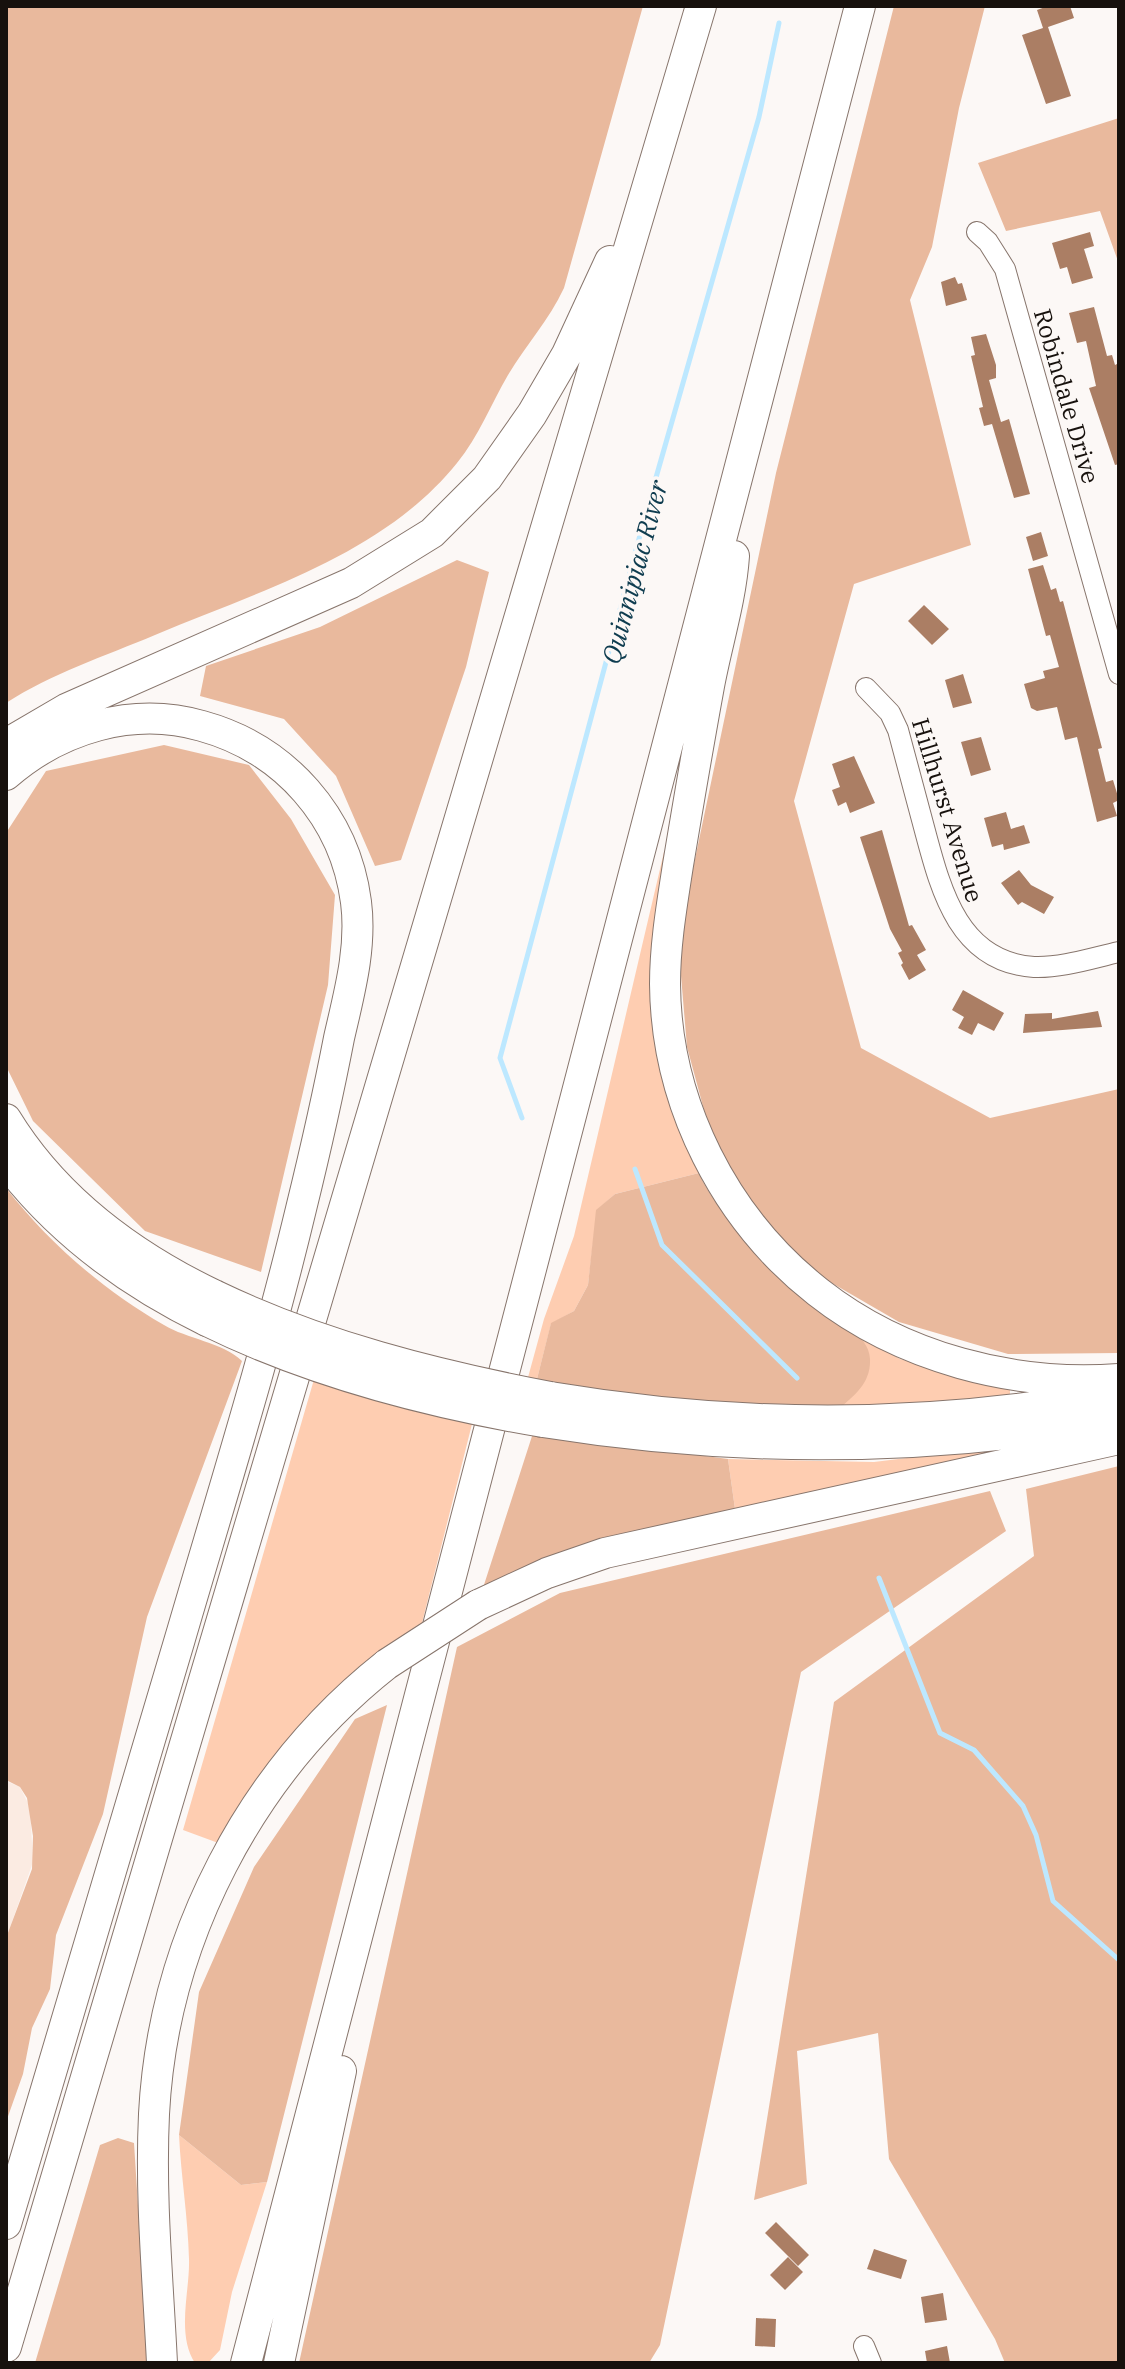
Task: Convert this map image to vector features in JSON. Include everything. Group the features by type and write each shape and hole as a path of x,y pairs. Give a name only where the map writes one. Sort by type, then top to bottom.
{"highway":[{"path":"6,2347 701,6"},
{"path":"246,2363 860,6"},
{"path":"6,744 66,709 351,583 400,555 444,522 487,478 532,414 567,354 606,268 640,211"},
{"path":"732,497 731,582 692,784 665,961 666,1009 673,1058 700,1141 722,1184 762,1238 796,1274 851,1315 932,1354 993,1371 1062,1380 1119,1379"},
{"path":"6,775 50,744 117,721 171,719 224,734 276,763 302,786 324,812 345,855 358,920 352,978 331,1080 268,1340 6,2224"},
{"path":"6,1119 43,1169 93,1219 265,1346 452,1404 843,1421 1005,1410 1119,1393"},
{"path":"6,1162 43,1207 92,1250 156,1294 211,1308"},
{"path":"547,1409 667,1439 828,1446 980,1439 1119,1418"},
{"path":"162,2363 154,2115 165,2027 183,1959 220,1868 254,1809 319,1727 387,1664 478,1605 547,1573 605,1553 1119,1439"},
{"path":"279,2363 340,2074 349,1967"},
{"path":"16,2363 17,2314"}],"street":[{"name":"Robindale Drive","path":"977,232 988,242 1005,269 1119,674"},
{"name":"Hillhurst Avenue","path":"866,688 890,713 898,730 939,884 958,925 993,955 1013,964 1036,967 1119,952"}],"shaded area":[{"path":"6,6 643,6 564,288 457,463 427,495 393,522 317,567 60,674 6,703"},
{"path":"894,6 985,6 959,108 932,247 910,300 971,545 854,584 794,801 861,1048 990,1118 1119,1089 1119,1353 1008,1354 899,1322 799,1264 727,1169 704,1110 687,1047 678,940 776,473"},
{"path":"1119,118 1119,264 1100,211 1006,231 978,163"},
{"path":"457,560 489,572 466,667 401,860 375,866 336,776 284,719 200,696 206,666 320,627"},
{"path":"164,745 249,765 291,819 335,895 328,985 261,1272 145,1231 33,1121 6,1066 6,833 46,771"},
{"path":"664,852 670,853 653,1013 671,1110 699,1173 615,1194 597,1210 588,1285 574,1311 551,1324 536,1383 527,1381 544,1319 574,1236"},
{"path":"699,1173 718,1205 767,1265 801,1297 849,1328 864,1342 870,1359 868,1375 861,1388 839,1409 645,1400 536,1383 551,1323 574,1311 588,1285 596,1210 615,1194"},
{"path":"6,1188 40,1228 78,1264 120,1297 164,1325 225,1349 242,1361 147,1617 103,1814 56,1935 50,1989 32,2028 23,2074 6,2122 6,1938 32,1869 33,1836 27,1798 20,1787 6,1780"},
{"path":"863,1338 900,1359 1010,1388 1010,1396 839,1409"},
{"path":"315,1376 473,1420 421,1627 221,1844 183,1830"},
{"path":"533,1433 728,1459 735,1509 482,1591"},
{"path":"1020,1444 1021,1450 735,1509 728,1459 874,1462"},
{"path":"1119,1466 1119,2363 1005,2363 995,2339 889,2159 878,2033 797,2051 807,2184 754,2200 834,1702 1034,1556 1026,1489"},
{"path":"990,1491 1006,1531 801,1672 660,2345 649,2363 299,2363 457,1647 560,1593"},
{"path":"387,1705 267,2182 241,2185 179,2135 199,1992 254,1867 355,1719"},
{"path":"6,1781 20,1787 30,1807 33,1862 6,1939"},
{"path":"179,2135 241,2185 267,2182 232,2292 220,2350 208,2363 195,2363 186,2339 189,2259"},
{"path":"118,2138 134,2143 148,2363 35,2363 100,2145"}],"building":[{"path":"1048,6 1070,6 1074,18 1048,27 1071,96 1046,104 1022,35 1043,28 1037,10"},
{"path":"1090,232 1094,246 1084,249 1093,278 1072,284 1067,267 1060,269 1052,243"},
{"path":"955,277 958,284 962,283 967,300 946,306 941,282"},
{"path":"1094,307 1107,356 1112,355 1115,365 1119,363 1119,464 1115,465 1089,388 1096,386 1086,341 1077,343 1069,313"},
{"path":"986,334 996,365 996,378 989,380 1001,422 1009,419 1030,494 1014,498 992,424 984,426 979,408 983,407 971,356 975,355 971,337"},
{"path":"1041,532 1048,556 1033,561 1026,537"},
{"path":"1043,565 1051,590 1056,588 1060,602 1063,601 1102,748 1098,749 1106,782 1113,780 1119,800 1113,803 1117,816 1097,822 1077,737 1065,740 1057,707 1037,711 1031,708 1024,684 1045,678 1043,671 1059,667 1050,635 1046,636 1028,569"},
{"path":"924,605 949,629 932,645 908,621"},
{"path":"963,674 972,703 953,708 945,680"},
{"path":"981,737 991,770 971,776 961,742"},
{"path":"854,756 875,803 850,813 846,802 838,806 832,790 840,787 832,764"},
{"path":"1006,812 1011,829 1024,825 1030,843 1004,850 1003,844 992,847 984,818"},
{"path":"882,830 909,926 912,925 926,950 917,955 926,970 909,980 898,953 902,951 890,929 860,837"},
{"path":"1019,870 1031,885 1054,897 1044,914 1022,902 1018,905 1001,883"},
{"path":"963,990 1004,1013 994,1031 978,1023 972,1035 958,1028 964,1017 952,1010"},
{"path":"1098,1011 1102,1027 1023,1033 1025,1014 1052,1013 1052,1019"},
{"path":"776,2222 809,2255 798,2266 765,2233"},
{"path":"874,2249 907,2260 901,2279 867,2269"},
{"path":"788,2257 803,2272 785,2290 770,2275"},
{"path":"943,2293 947,2320 925,2323 921,2297"},
{"path":"756,2318 776,2319 775,2347 755,2346"},
{"path":"947,2346 950,2363 927,2363 925,2351"}],"waterway":[{"name":"Quinnipiac River","path":"522,1118 500,1058 647,509 759,117 779,23"},
{"name":"Quinnipiac River","path":"635,1169 662,1245 797,1378"},
{"name":"Quinnipiac River","path":"879,1578 940,1733 974,1750 1023,1806 1036,1835 1053,1901 1119,1960"}]}
